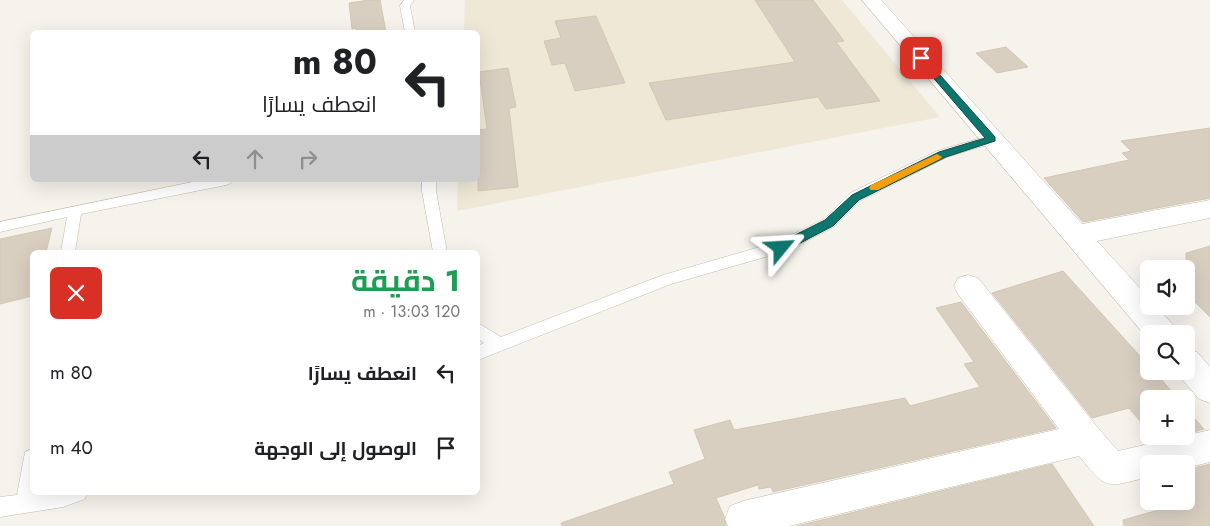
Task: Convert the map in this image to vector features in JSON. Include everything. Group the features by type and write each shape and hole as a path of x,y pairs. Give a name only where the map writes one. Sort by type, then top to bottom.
{"street":[{"path":"871,0 1154,325"},
{"path":"1076,235 1210,209"},
{"path":"968,286 1086,440 1112,470 1210,446"},
{"path":"1195,372 1210,389"},
{"path":"746,526 743,518 1086,440"}],"lane":[{"path":"409,0 405,6 410,30"},
{"path":"480,352 668,279 781,248 829,223 855,197 942,154 992,139"},
{"path":"0,227 216,182"},
{"path":"429,182 440,250"},
{"path":"68,250 75,210"},
{"path":"480,331 500,345"},
{"path":"25,503 30,471"},
{"path":"0,507 64,495"}],"shaded area":[{"path":"465,0 842,0 940,117 457,211 458,182 480,182 480,30 464,30"}],"building":[{"path":"380,0 386,30 352,29 349,3"},
{"path":"755,0 813,0 844,41 836,42 880,101 826,109 818,97 666,120 649,83 795,62"},
{"path":"596,16 625,83 575,91 565,63 552,65 544,41 561,38 555,21"},
{"path":"1006,47 1028,67 997,73 976,53"},
{"path":"508,68 516,107 509,108 518,187 478,191 478,182 480,182 480,130 487,129 480,72"},
{"path":"1210,128 1210,198 1083,222 1044,178 1129,160 1122,153 1131,151 1121,141"},
{"path":"52,228 46,250 30,250 30,296 0,304 0,239"},
{"path":"1210,246 1210,317 1195,302 1195,260 1186,260 1186,253"},
{"path":"1063,271 1140,356 1140,380 1162,380 1170,390 1140,390 1140,421 1129,408 1092,418 992,293"},
{"path":"961,302 1056,428 773,492 771,487 759,489 758,485 716,498 726,526 562,526 561,523 674,484 669,472 705,459 694,430 730,420 734,430 905,398 910,406 980,387 964,364 974,362 936,308"},
{"path":"1195,419 1204,429 1195,432"},
{"path":"1052,464 1094,526 797,526"},
{"path":"1210,464 1210,526 1124,526 1123,520 1158,510 1195,510 1195,468"}],"slow traffic":[{"path":"875,188 937,157"}],"route":[{"path":"781,248 829,223 855,197 942,154 992,139 921,58"}]}
